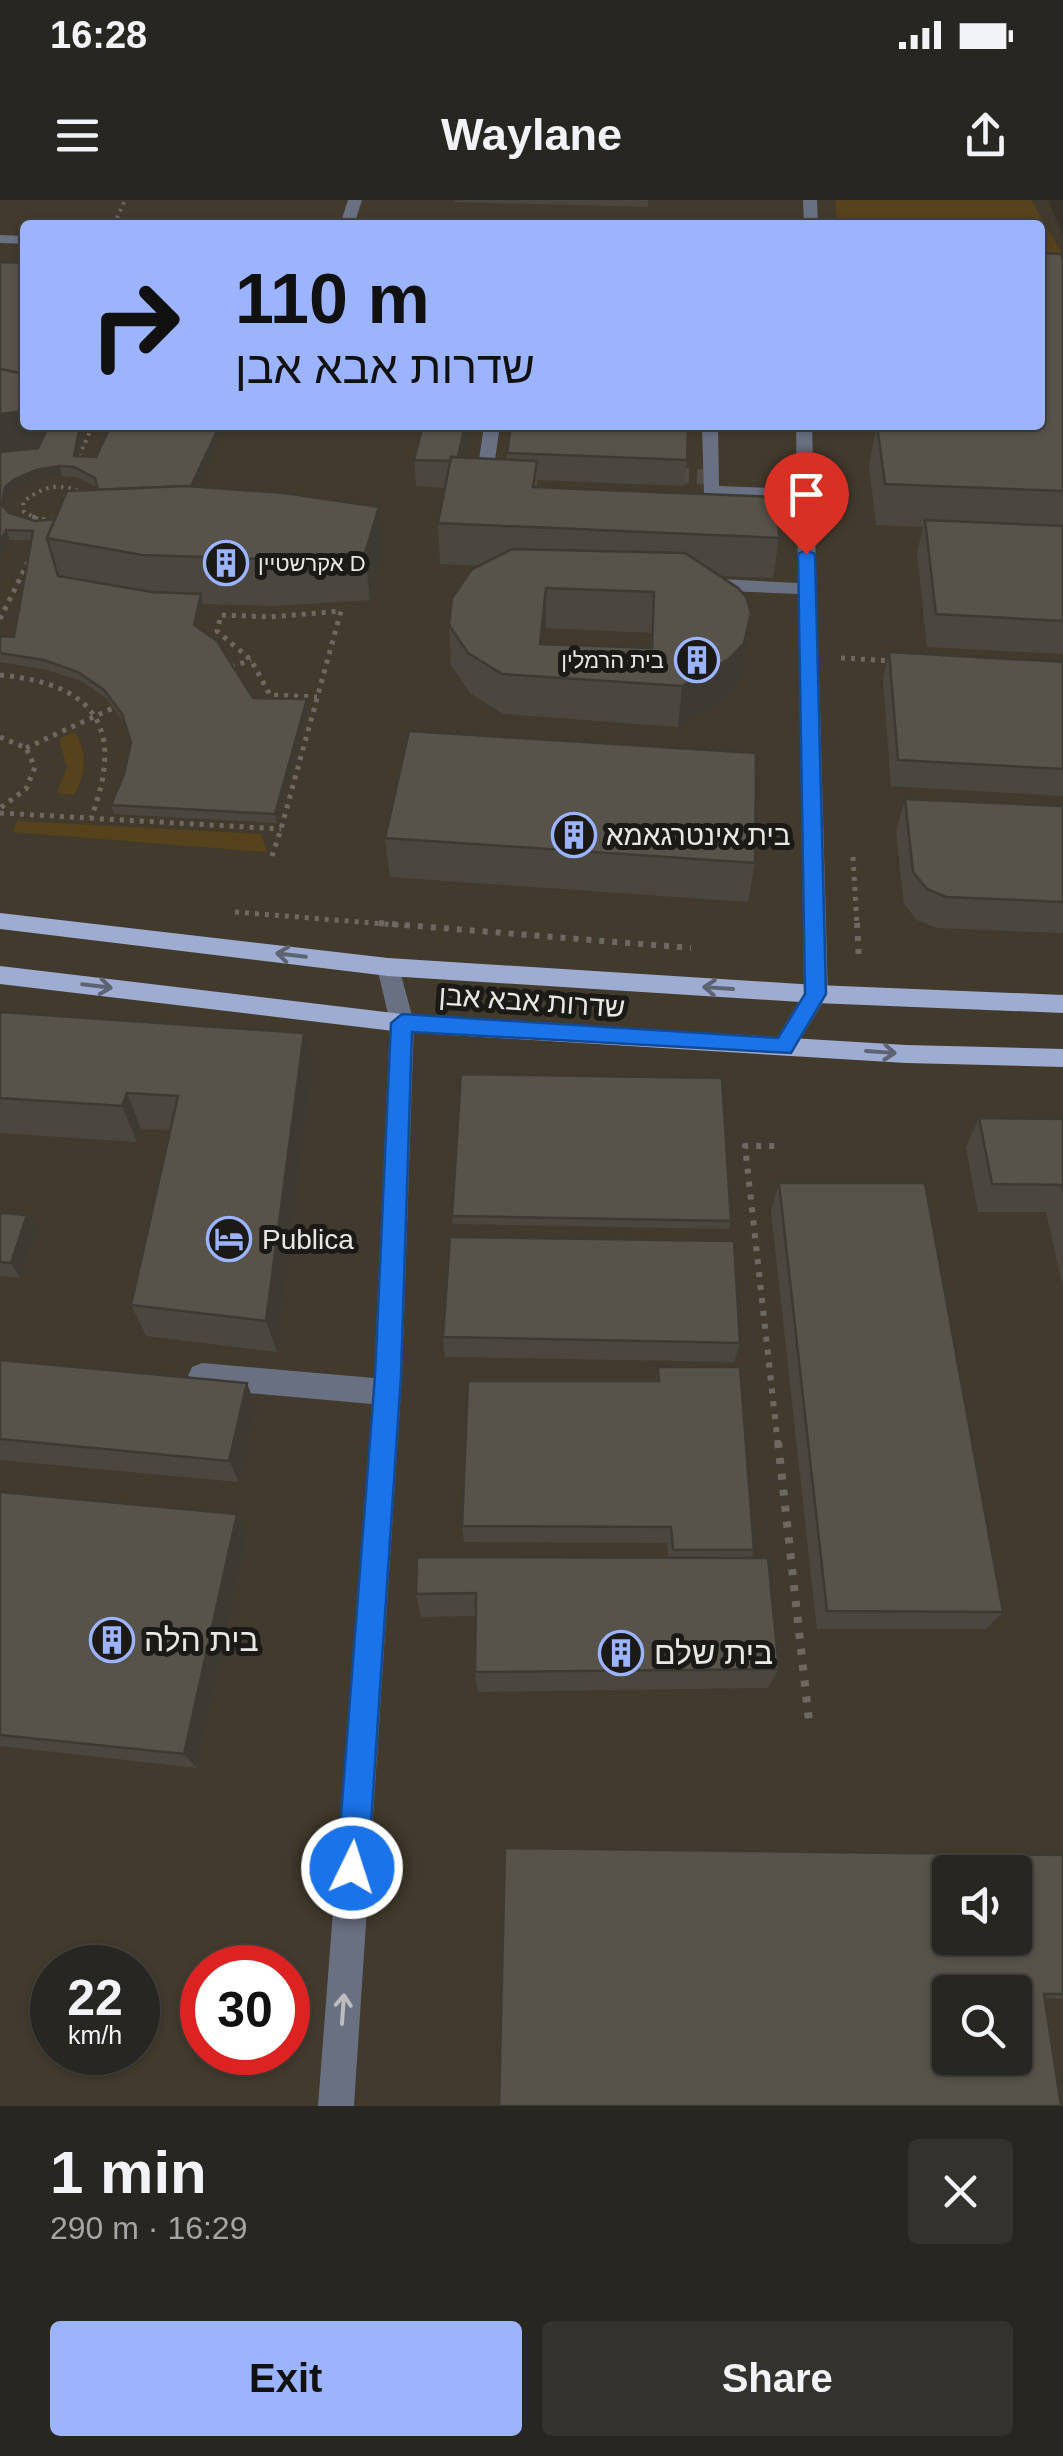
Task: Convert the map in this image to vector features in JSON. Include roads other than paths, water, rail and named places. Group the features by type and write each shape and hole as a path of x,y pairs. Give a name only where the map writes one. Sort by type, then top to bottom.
{"main road":[{"name":"שדרות אבא אבן","path":"0,921 388,967 816,994 1063,1004"},
{"name":"שדרות אבא אבן","path":"0,975 402,1023 1063,1058"}],"street":[{"path":"486,467 491,430"},
{"path":"710,430 710,490 805,494"},
{"path":"784,1046 816,994 807,590 796,519 805,494 804,430"},
{"path":"698,584 807,590"},
{"path":"336,2106 386,1392 402,1023 388,967"},
{"path":"202,1376 386,1392"}],"tunnel":[{"path":"651,474 709,477"}],"place":[{"name":"אקרשטיין D","path":"226,563"},
{"name":"בית הרמלין","path":"697,660"},
{"name":"בית אינטרגאמא","path":"574,835"},
{"name":"Publica","path":"229,1239"},
{"name":"בית הלה","path":"112,1640"},
{"name":"בית שלם","path":"621,1653"}]}
